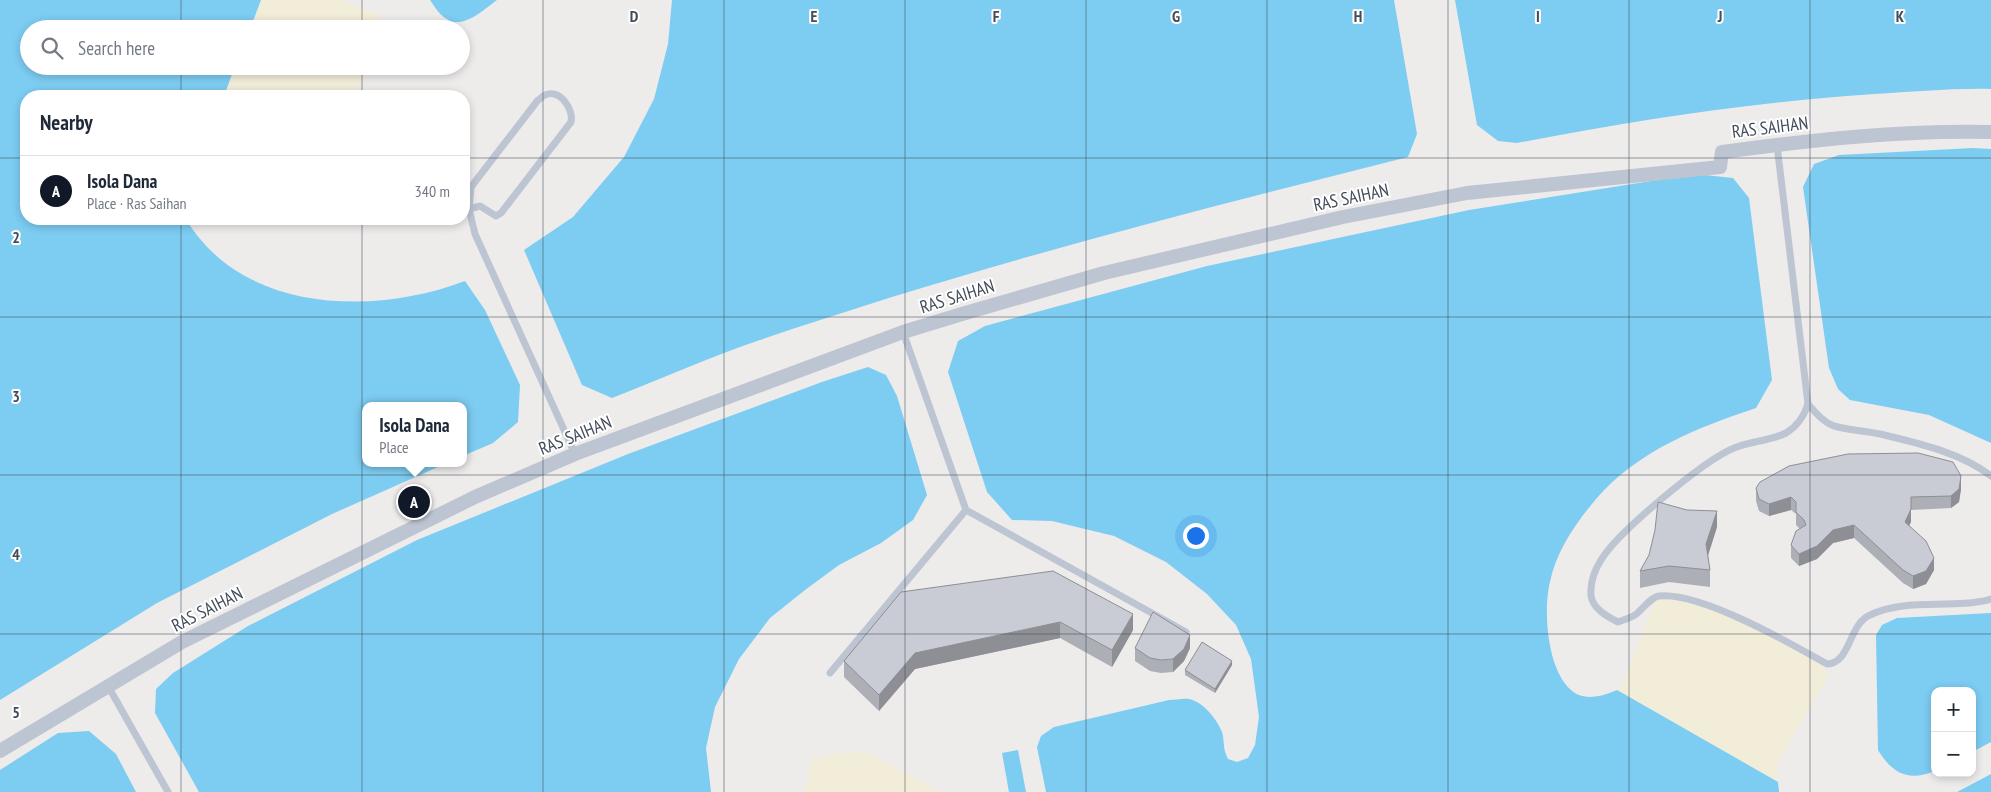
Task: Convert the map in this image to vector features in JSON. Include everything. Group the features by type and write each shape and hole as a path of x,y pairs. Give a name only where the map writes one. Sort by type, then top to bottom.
{"street":[{"name":"RAS SAIHAN","path":"0,751 182,642 475,497 575,454 903,332 1104,273 1343,217 1467,193 1720,167 1722,152 1777,145 1888,133 1991,132"}],"lane":[{"path":"470,198 471,187 538,100 545,95 552,94 562,99 569,107 572,116 571,122 501,213 496,216 480,206 470,209"},
{"path":"1777,145 1808,404 1804,415 1797,425 1785,433 1734,448 1707,464 1626,531 1601,560 1591,583 1591,599 1604,616 1618,622 1633,616 1656,596 1676,596 1715,608 1785,641 1826,664 1833,664 1839,660 1846,650 1850,637 1867,616 1886,608 1991,599"},
{"path":"470,213 475,234 575,454"},
{"path":"903,332 966,510 1186,632"},
{"path":"1808,404 1822,419 1833,426 1880,434 1939,450 1980,467 1991,476"},
{"path":"830,673 966,510"},
{"path":"108,686 168,792"}],"sand":[{"path":"261,0 339,0 376,13 382,20 253,20"},
{"path":"232,75 364,75 358,90 226,90"},
{"path":"1677,591 1821,661 1824,666 1827,673 1826,681 1780,758 1776,771 1778,782 1617,690 1625,678 1657,599 1665,593"},
{"path":"865,752 942,792 805,792 811,759 835,754"}],"water":[{"path":"0,0 261,0 253,20 20,20 20,75 232,75 226,90 20,90 20,225 191,225 210,250 240,273 275,289 312,298 351,302 390,299 429,292 465,281 485,310 520,385 518,422 493,443 467,454 467,402 362,402 362,467 438,467 332,514 157,603 0,700"},
{"path":"430,0 497,0 479,14 467,20 450,20 437,10"},
{"path":"672,0 1394,0 1417,134 1408,157 1163,220 920,288 741,347 612,398 582,385 524,250 573,217 624,157 654,99 668,44"},
{"path":"1455,0 1991,0 1991,89 1918,91 1829,97 1650,119 1517,143 1498,141 1477,125"},
{"path":"1973,148 1991,149 1991,443 1929,415 1850,400 1838,389 1829,368 1803,187 1814,164 1839,155"},
{"path":"1695,174 1733,178 1749,198 1772,380 1756,408 1712,424 1669,443 1630,468 1612,482 1596,499 1568,538 1557,559 1548,594 1547,623 1549,639 1557,668 1563,680 1576,694 1594,697 1617,690 1778,782 1779,792 1046,792 1037,747 1041,736 1054,727 1169,700 1189,699 1199,704 1209,712 1220,727 1228,759 1237,762 1248,758 1255,745 1259,717 1251,659 1236,625 1207,594 1166,562 1114,536 1052,521 1012,520 987,492 948,372 958,341 985,326 1207,266 1469,210"},
{"path":"868,367 886,375 897,396 927,495 913,520 881,543 839,565 770,618 739,659 715,707 706,748 711,792 199,792 155,713 156,689 173,673 248,626 417,540 628,454 822,382"},
{"path":"1991,613 1991,742 1976,750 1976,687 1931,687 1931,772 1917,776 1895,770 1878,750 1876,635 1882,625 1897,618"},
{"path":"89,731 116,754 136,792 0,792 0,770 58,733"},
{"path":"1018,750 1026,792 1009,792 1002,753"},
{"path":"1991,774 1991,792 1957,792"}],"building":[{"path":"1918,453 1953,462 1961,476 1959,489 1951,496 1911,497 1911,509 1905,522 1926,541 1934,558 1926,571 1913,576 1903,570 1854,525 1833,530 1817,546 1799,554 1791,545 1796,531 1806,525 1796,512 1796,502 1791,497 1769,504 1759,499 1756,488 1760,482 1789,466 1848,454"},
{"path":"1658,502 1687,510 1717,511 1706,544 1710,570 1669,566 1640,571 1649,555 1655,530"},
{"path":"1053,571 1133,614 1112,650 1060,622 915,653 879,695 844,661 901,592"},
{"path":"1153,612 1190,635 1184,649 1173,659 1161,660 1150,658 1135,648"},
{"path":"1202,642 1232,661 1215,689 1185,670"}],"place":[{"name":"Isola Dana","path":"414,502"}]}
